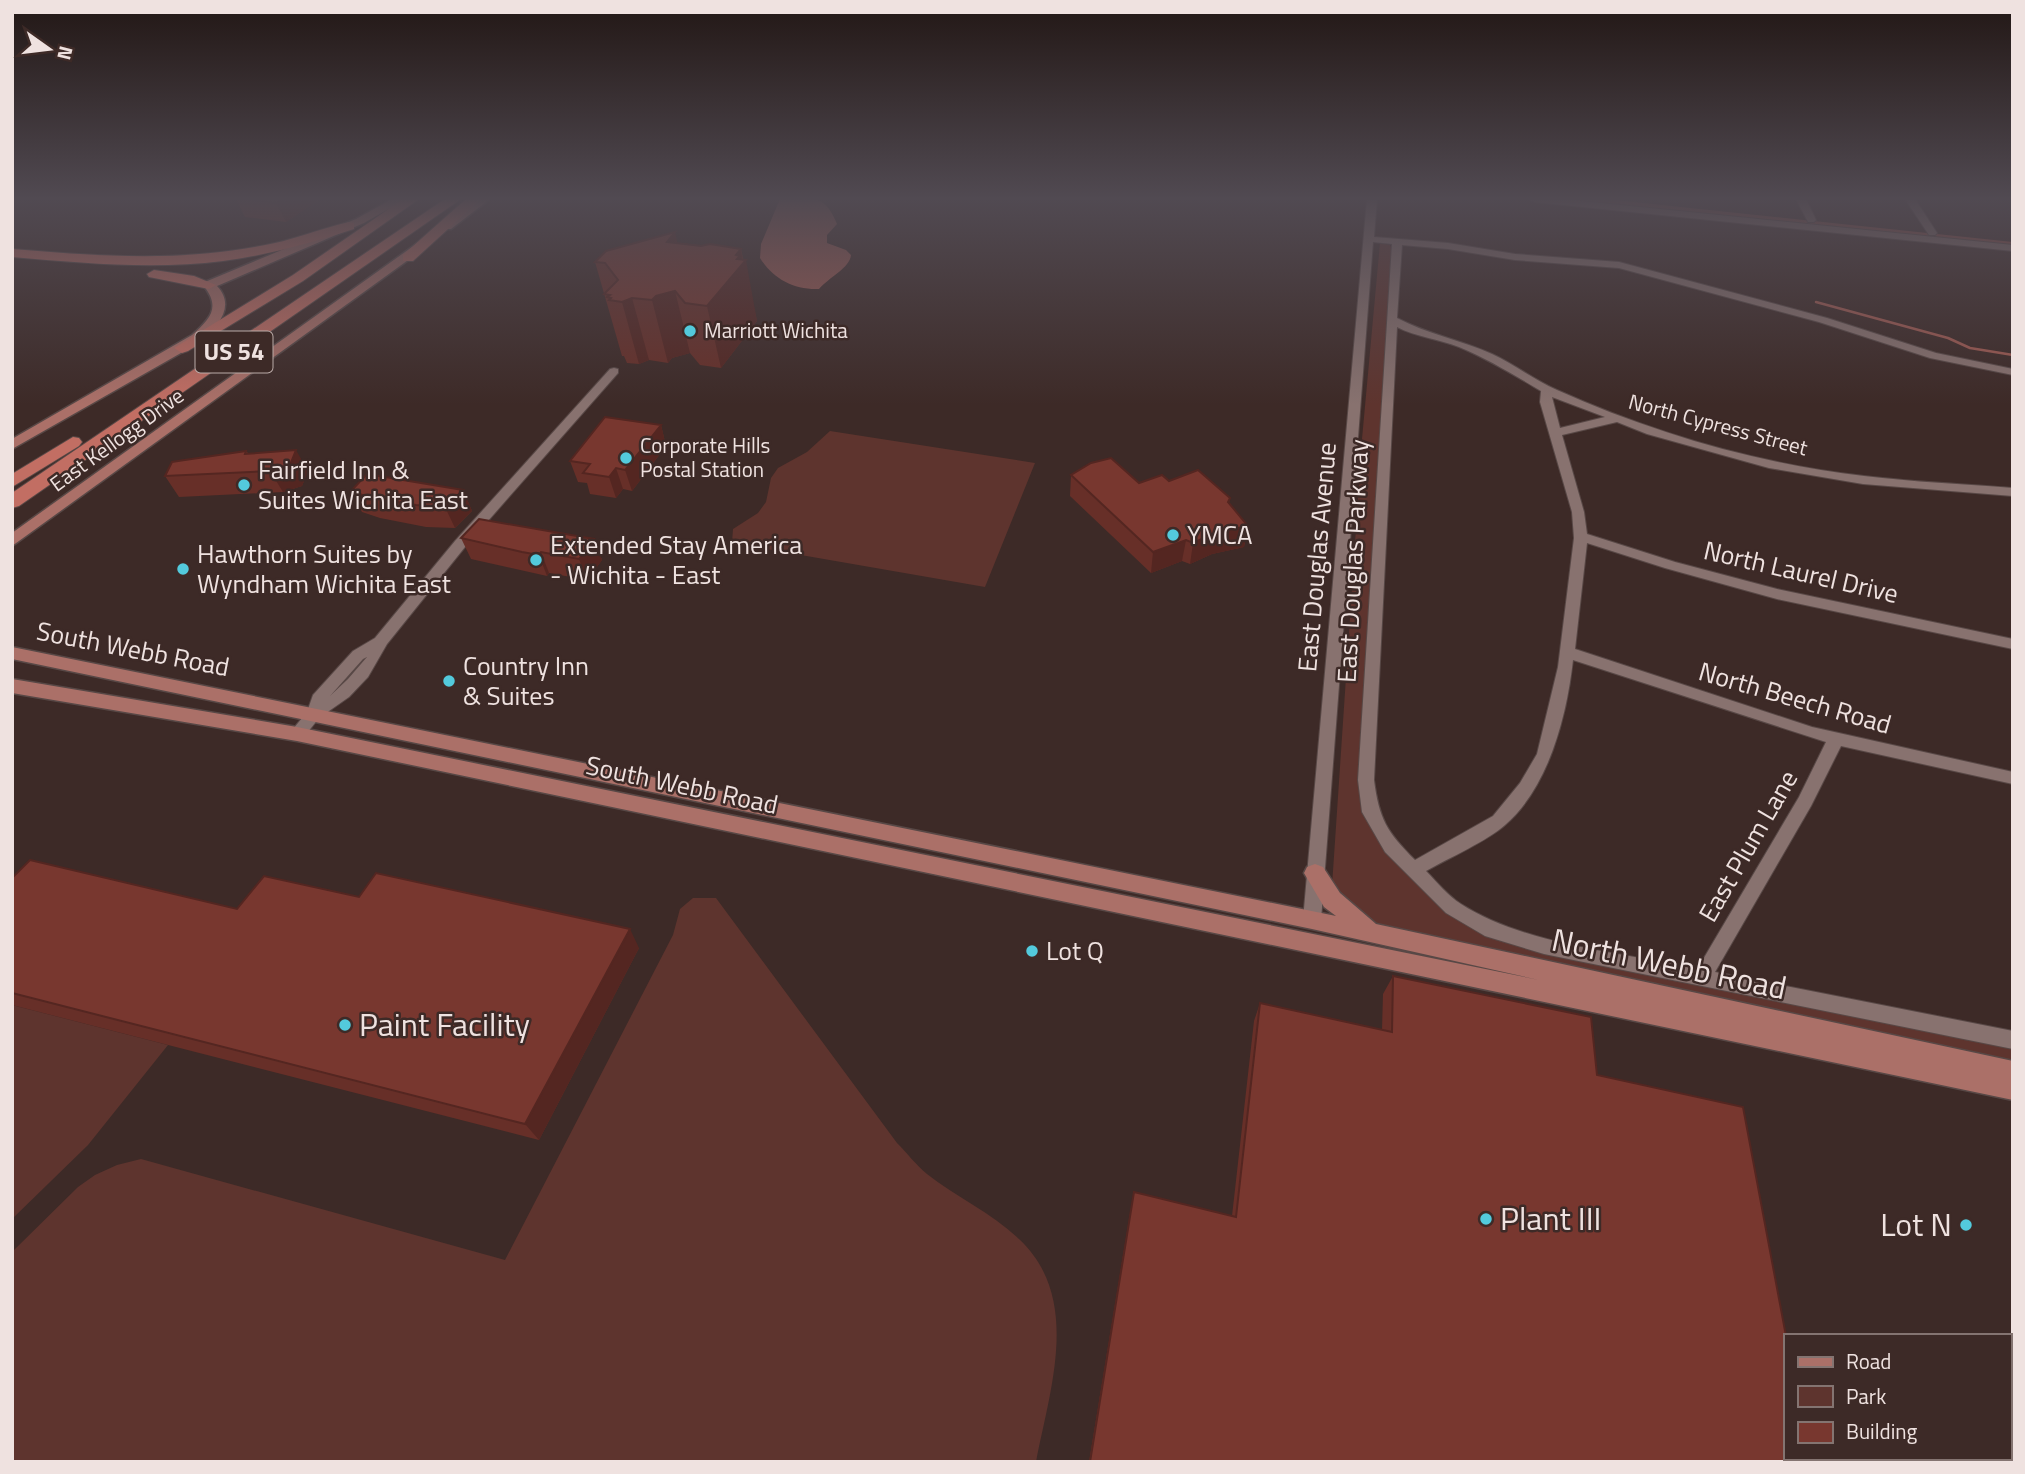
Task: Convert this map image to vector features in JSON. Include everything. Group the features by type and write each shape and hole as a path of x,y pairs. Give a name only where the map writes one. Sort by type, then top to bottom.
{"highway":[{"path":"76,268 179,277 209,285"},
{"path":"182,348 313,268"},
{"name":"US 54","path":"12,482 333,268"},
{"name":"US 54","path":"12,502 354,268"}],"main road":[{"path":"209,285 250,268"},
{"name":"East Kellogg Drive","path":"12,541 394,268"},
{"name":"East Kellogg Drive","path":"12,445 84,401 182,348 204,331 219,314 220,298 209,285"},
{"name":"South Webb Road","path":"12,653 1312,920"},
{"name":"South Webb Road","path":"12,686 297,734 1338,949"},
{"path":"797,838 807,816"},
{"path":"1315,873 1327,894 1344,912 1379,935"},
{"path":"1266,934 1304,925 1312,920 1325,941 1338,949"},
{"name":"North Webb Road","path":"1312,920 2013,1073"},
{"name":"North Webb Road","path":"1338,949 2013,1088"}],"street":[{"name":"East Douglas Avenue","path":"1312,920 1366,268"},
{"name":"East Douglas Parkway","path":"1396,268 1366,780 1370,812 1391,847 1452,908 1491,930 1544,946 2013,1040"},
{"path":"1629,268 1823,320 1934,356 2013,372"},
{"name":"North Cypress Street","path":"1391,319 1411,330 1461,344 1496,360 1547,390 1651,431 1769,464 1863,480 2013,492"},
{"path":"297,734 314,714 335,702 377,655 380,642 460,544 614,371"},
{"path":"1414,869 1499,821 1527,788 1545,754 1560,699 1580,536 1578,512 1545,402 1547,390"},
{"path":"1554,433 1618,418"},
{"name":"North Laurel Drive","path":"1580,536 1670,565 1777,594 2013,644"},
{"name":"North Beech Road","path":"1567,652 1836,739 2013,778"},
{"name":"East Plum Lane","path":"1702,978 1805,801 1836,739"}],"green space":[{"path":"1378,268 1391,268 1360,763 1373,824 1494,937 2013,1045 2013,1062 1381,926 1360,918 1332,886 1362,439"},
{"path":"830,431 1035,463 985,587 732,543 733,529 758,513 766,502 771,478 778,468 807,452"},
{"path":"693,898 716,898 897,1143 915,1163 1008,1230 1038,1263 1050,1288 1056,1316 1056,1345 1048,1405 1036,1462 12,1462 12,1252 78,1187 117,1165 141,1159 505,1260 673,935 680,909"},
{"path":"12,1005 168,1045 88,1145 12,1219"}],"shaded area":[{"path":"767,268 844,268 819,289 801,288 785,282"}],"building":[{"path":"609,268 739,268 707,306 685,303 675,291 656,296 652,300 609,300 611,298 607,297 610,295 604,294 618,280"},
{"path":"605,417 661,425 625,470 616,468 609,477 583,473 590,464 570,461"},
{"path":"296,450 290,465 270,471 165,476 172,462 246,451 245,454"},
{"path":"1111,458 1139,483 1162,475 1169,481 1198,470 1230,498 1228,502 1248,526 1215,533 1193,543 1186,540 1153,552 1071,475 1091,463"},
{"path":"367,474 463,490 445,507 368,497 351,491"},
{"path":"479,519 594,539 579,559 541,552 539,555 522,552 461,538"},
{"name":"Paint Facility","path":"30,860 237,909 264,876 359,897 376,873 630,929 525,1124 12,993 12,878"},
{"name":"Plant III","path":"1393,976 1591,1017 1597,1075 1743,1107 1786,1334 1784,1460 1865,1462 1090,1462 1134,1192 1236,1217 1260,1003 1392,1032"}],"waterway":[{"path":"1816,302 1948,338 1970,348 2013,355"}],"place":[{"name":"Marriott Wichita","path":"690,331"},
{"name":"Corporate Hills Postal Station","path":"626,458"},
{"name":"Fairfield Inn & Suites Wichita East","path":"244,485"},
{"name":"YMCA","path":"1173,535"},
{"name":"Extended Stay America - Wichita - East","path":"536,560"},
{"name":"Hawthorn Suites by Wyndham Wichita East","path":"183,569"},
{"name":"Country Inn & Suites","path":"449,681"},
{"name":"Lot Q","path":"1032,951"},
{"name":"Paint Facility","path":"345,1025"},
{"name":"Plant III","path":"1486,1219"},
{"name":"Lot N","path":"1966,1225"}]}
